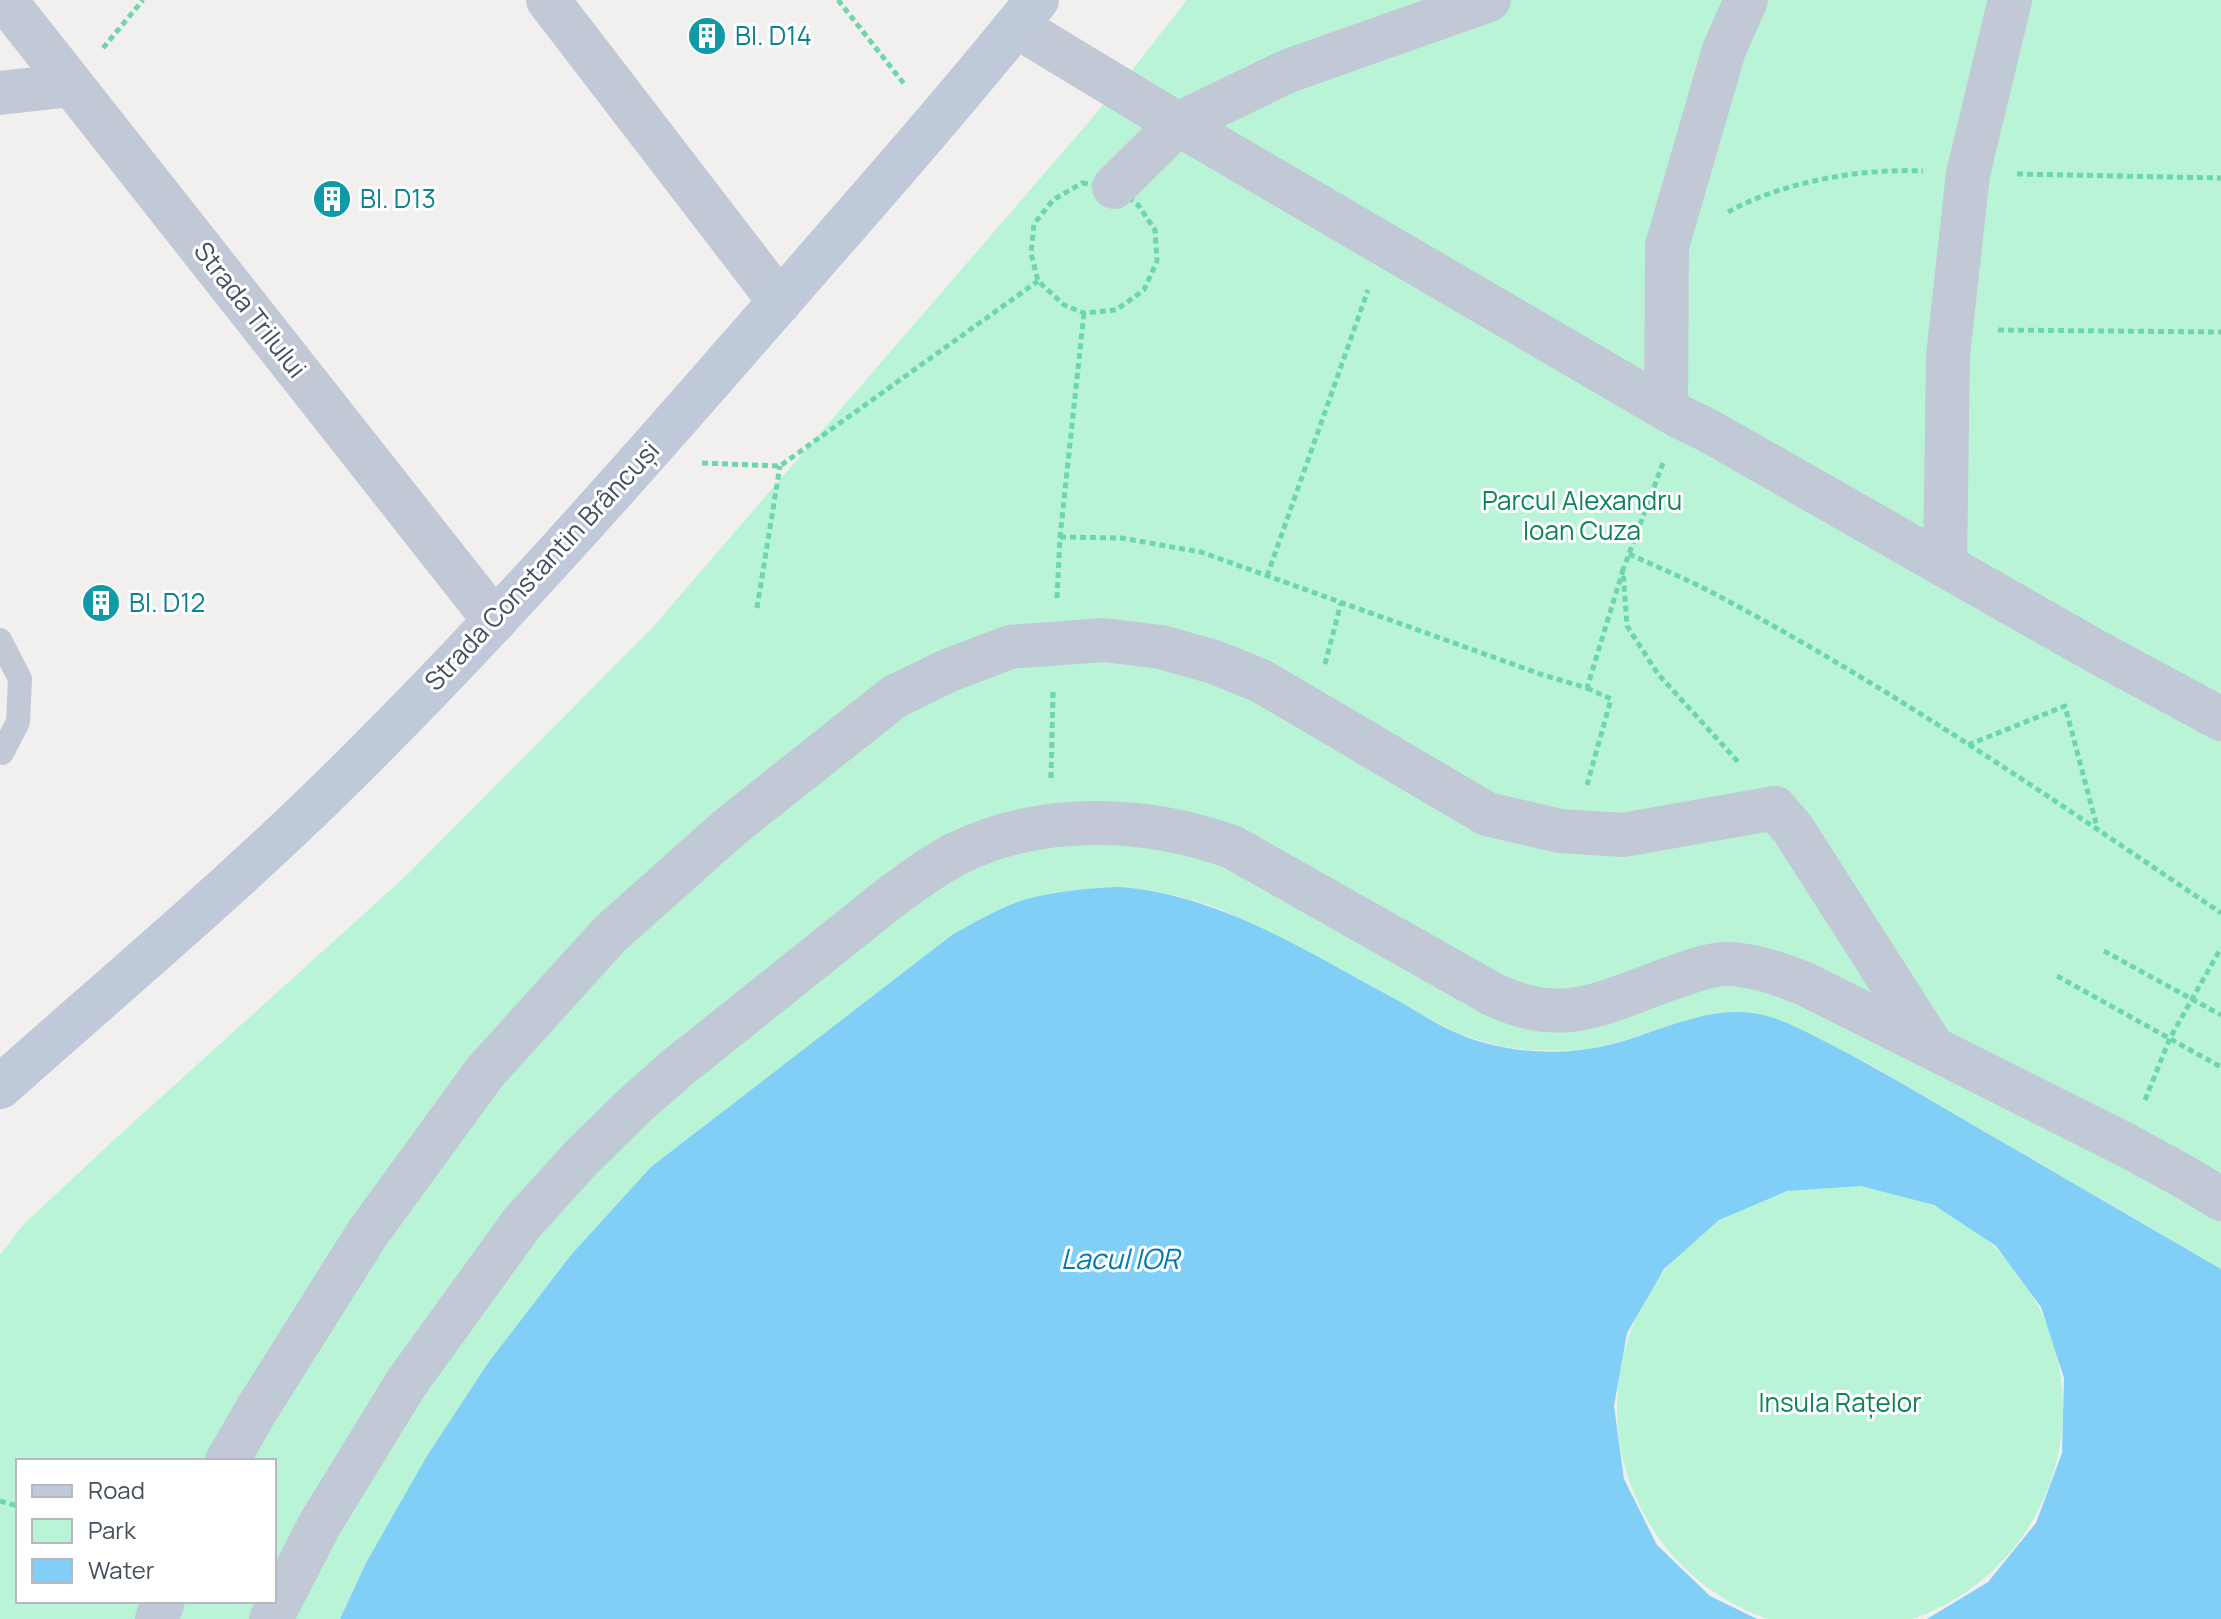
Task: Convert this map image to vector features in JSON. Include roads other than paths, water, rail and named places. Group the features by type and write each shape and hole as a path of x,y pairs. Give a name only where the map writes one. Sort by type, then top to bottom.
{"main road":[{"name":"Strada Constantin Brâncuși","path":"0,1087 352,769 495,621 641,461 1027,13"}],"street":[{"name":"Strada Trilului","path":"5,0 495,621"},
{"path":"548,0 780,302"},
{"path":"1114,187 1178,124 1288,71 1489,0"},
{"path":"1673,413 1667,246 1724,50 1746,0"},
{"path":"1945,566 1948,355 1968,174 2010,0"},
{"path":"1027,13 1178,124 1673,413 2221,719"},
{"path":"0,93 71,85"},
{"path":"228,1459 367,1234 485,1072 610,934 730,827 894,697 947,671 1010,647 1104,640 1161,647 1214,662 1261,681 1487,814 1560,831 1623,835 1775,808 1793,829 1934,1049"},
{"path":"271,1619 321,1522 407,1382 522,1223 581,1158 677,1068 922,874 958,853 1012,834 1075,823 1140,826 1202,836 1232,847 1515,1005 1541,1010 1582,1009 1620,999 1656,983 1706,967 1726,964 1784,976 2126,1145 2221,1199"}],"lane":[{"path":"0,640 20,679 18,722 2,753"}],"water":[{"name":"Lacul IOR","path":"1118,887 1156,892 1228,913 1297,945 1461,1035 1518,1050 1558,1052 1598,1047 1686,1020 1722,1013 1740,1012 1774,1018 1876,1069 2221,1269 2221,1619 1927,1619 1988,1582 2036,1523 2062,1453 2064,1378 2041,1307 1996,1246 1934,1205 1861,1186 1787,1191 1719,1220 1664,1269 1627,1333 1614,1406 1624,1479 1657,1545 1710,1596 1757,1619 340,1619 366,1563 427,1456 488,1363 571,1255 651,1167 952,935 1000,909 1031,898 1074,890"}],"place":[{"name":"Bl. D14","path":"707,36"},
{"name":"Bl. D13","path":"332,199"},
{"name":"Bl. D12","path":"101,603"}],"park label":[{"name":"Parcul Alexandru Ioan Cuza","path":"1582,516"},
{"name":"Insula Rațelor","path":"1840,1403"}]}
